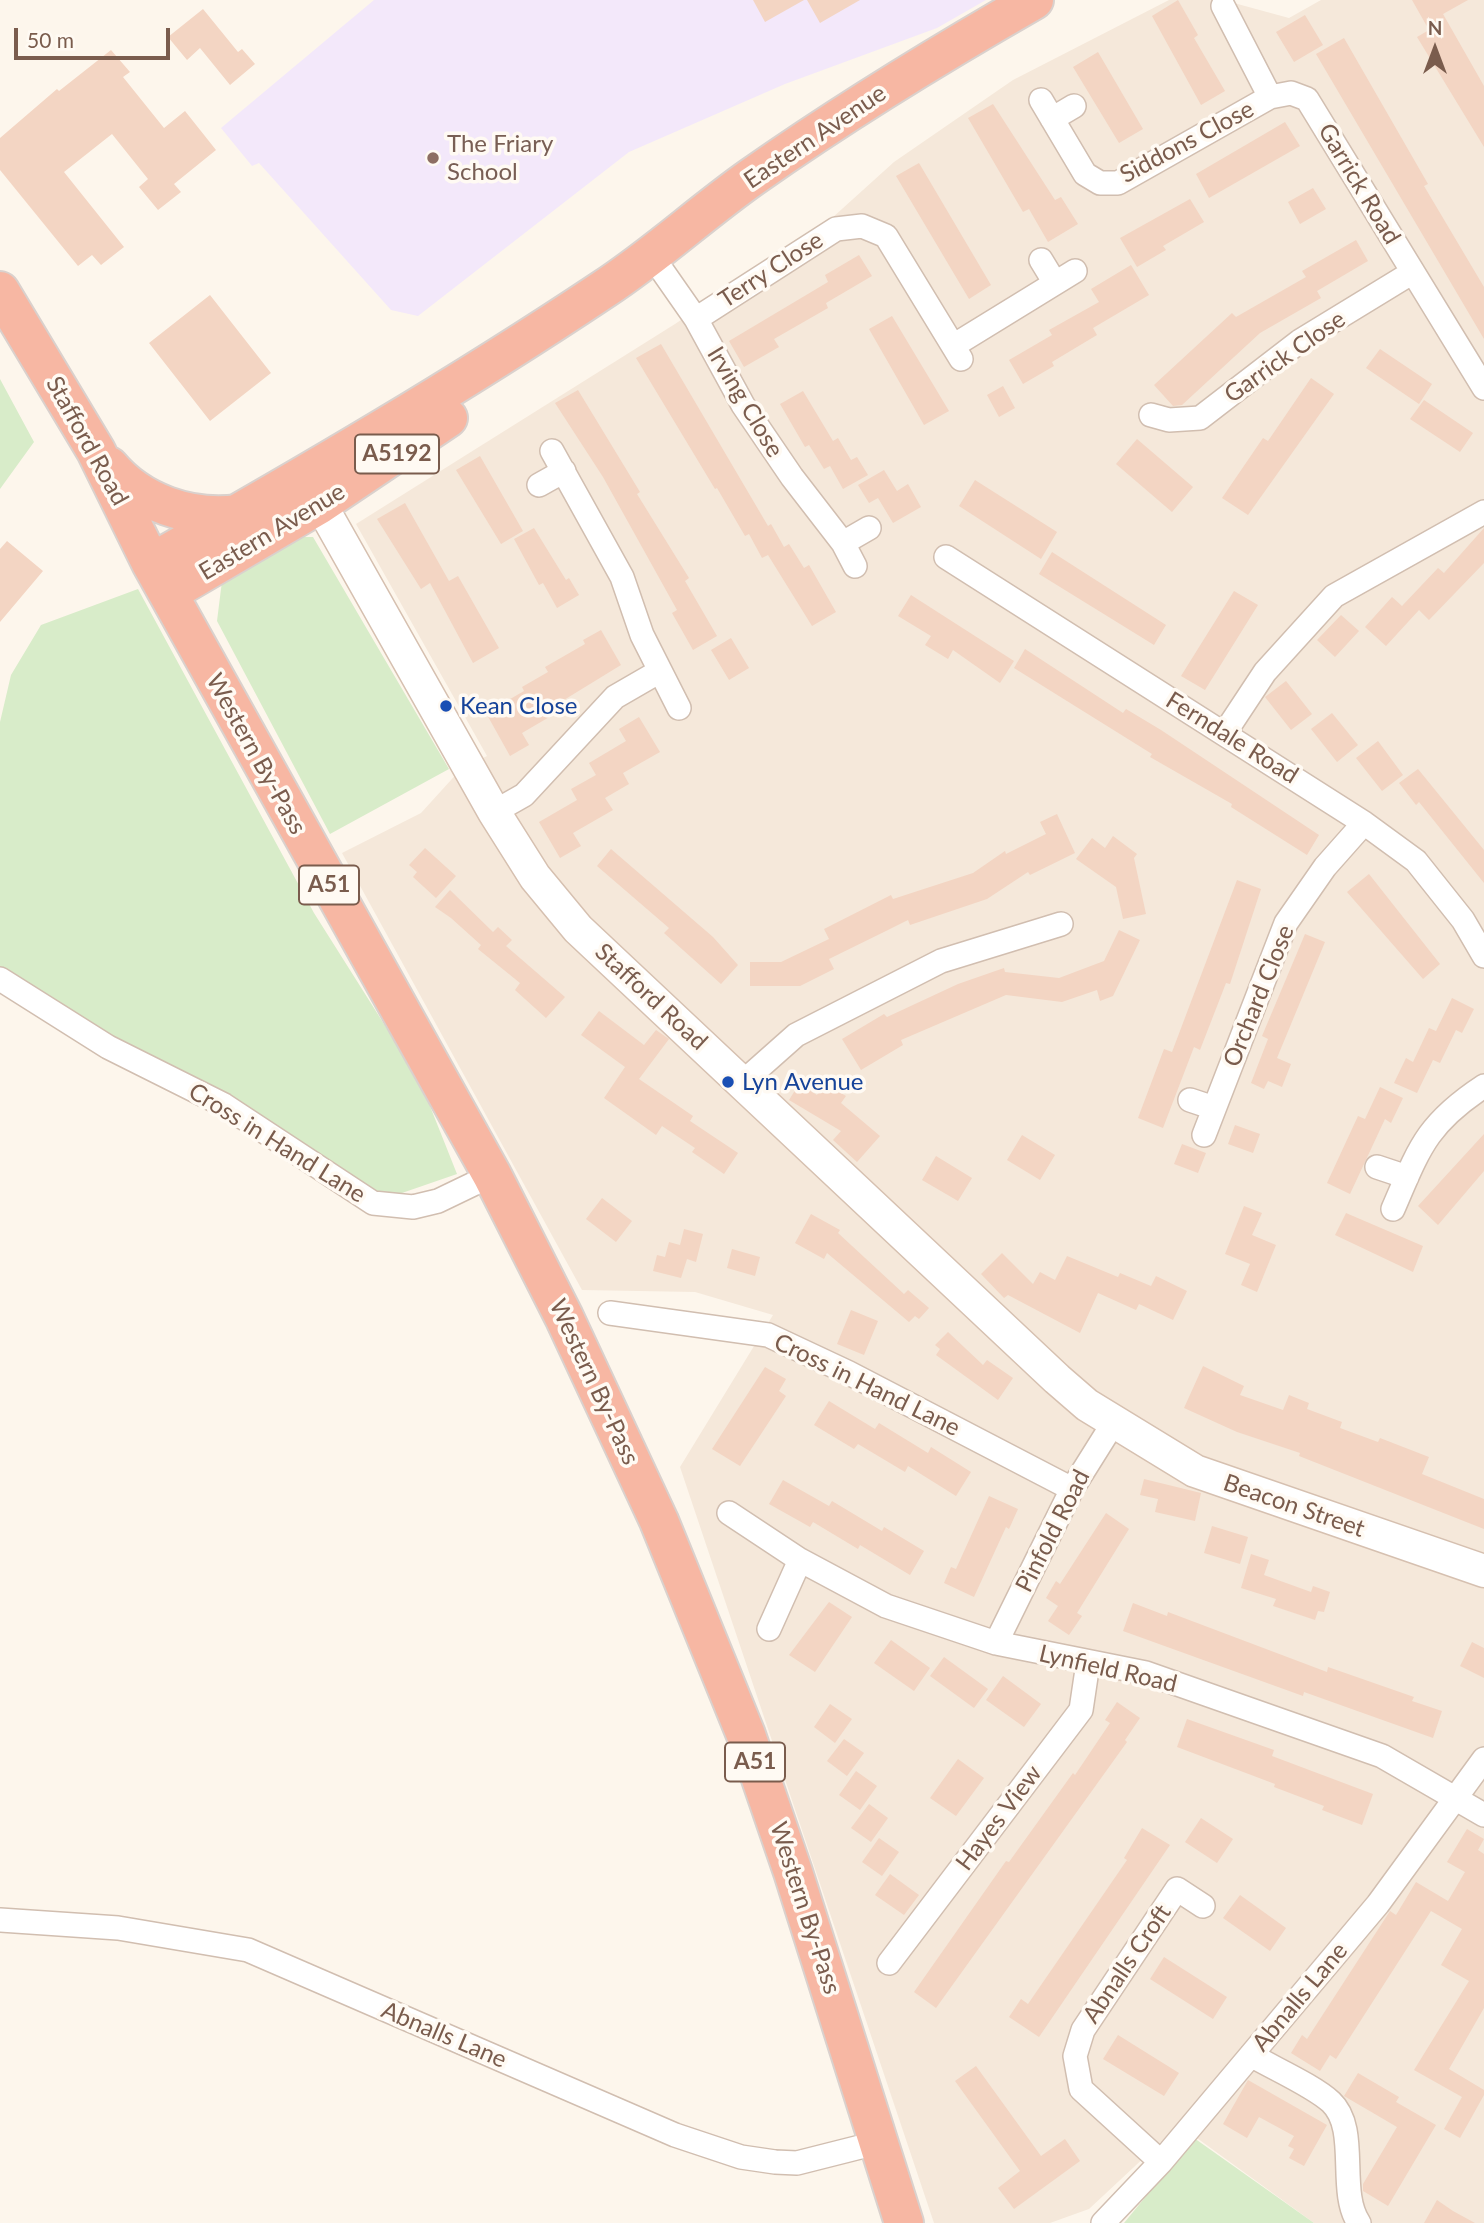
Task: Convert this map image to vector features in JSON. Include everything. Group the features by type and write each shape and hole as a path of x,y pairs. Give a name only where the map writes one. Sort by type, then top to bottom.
{"highway":[{"name":"Eastern Avenue","path":"160,578 313,491 606,289 750,178 921,66 1034,0"},
{"name":"Stafford Road","path":"0,291 96,451 160,578"},
{"path":"96,451 125,485 145,496 192,513 238,514"},
{"name":"Eastern Avenue","path":"160,578 238,514 313,491"},
{"name":"Western By-Pass","path":"160,578 492,1175 564,1317 659,1521 736,1710 793,1872 904,2223"}],"street":[{"path":"1223,6 1270,97"},
{"name":"Garrick Road","path":"1270,97 1291,93 1307,99 1484,388"},
{"name":"Siddons Close","path":"1074,106 1046,109 1085,174 1100,183 1118,183 1270,97"},
{"name":"Terry Close","path":"696,319 836,229 862,226 886,236 957,352 1075,271"},
{"name":"Irving Close","path":"652,256 696,319 743,405 792,477 843,543 855,566"},
{"path":"1041,260 1055,283"},
{"name":"Garrick Close","path":"1151,415 1169,420 1200,418 1300,341 1413,272"},
{"path":"539,485 558,461 622,577 642,635 679,708"},
{"name":"Stafford Road","path":"313,491 494,812 535,877 578,929 1057,1380 1087,1405 1114,1422"},
{"path":"1224,734 1265,673 1334,596 1484,512"},
{"path":"843,543 869,528"},
{"name":"Ferndale Road","path":"946,557 1364,823 1416,861 1463,920 1484,956"},
{"path":"494,812 524,795 615,697 660,671"},
{"name":"Orchard Close","path":"1204,1135 1286,923 1325,867 1364,823"},
{"path":"743,1082 796,1035 941,961 1061,924"},
{"name":"Cross in Hand Lane","path":"0,979 108,1047 224,1105 373,1203 413,1207 438,1201 492,1175"},
{"path":"1393,1209 1421,1143 1444,1116 1484,1086"},
{"path":"1190,1100 1214,1108"},
{"path":"1377,1167 1407,1178"},
{"name":"Cross in Hand Lane","path":"610,1313 768,1335 849,1373 1072,1489"},
{"name":"Pinfold Road","path":"996,1643 1072,1489 1114,1422"},
{"name":"Beacon Street","path":"1114,1422 1195,1472 1484,1571"},
{"name":"Lynfield Road","path":"729,1513 800,1560 886,1606 996,1643 1146,1673 1382,1756 1484,1815"},
{"path":"769,1629 800,1560"},
{"name":"Hayes View","path":"889,1963 1081,1710 1088,1663"},
{"name":"Abnalls Lane","path":"1103,2223 1161,2162 1378,1903 1484,1759"},
{"name":"Abnalls Croft","path":"1161,2162 1081,2089 1075,2056 1083,2030 1177,1889 1203,1906"},
{"name":"Abnalls Lane","path":"0,1920 118,1928 248,1950 675,2135 741,2157 797,2163 880,2142"},
{"path":"1251,2055 1332,2103 1336,2109 1344,2128 1350,2197 1359,2223"}],"shaded area":[{"name":"The Friary School","path":"374,0 986,0 937,28 785,84 629,152 418,316 391,310 259,163 252,166 221,128"},
{"path":"1169,0 1223,0 1289,18 1321,0 1484,0 1484,2223 1314,2223 1179,2125 1089,2209 1050,2223 934,2223 680,1467 773,1315 695,1292 582,1290 342,853 421,813 461,769 487,756 356,524 675,324 832,218 894,162 1013,80"}],"green space":[{"path":"0,379 34,442 0,489"},
{"path":"288,537 313,537 449,769 330,834 217,621 222,581"},
{"path":"138,589 314,913 420,1081 457,1174 373,1203 0,979 0,722 11,675 41,625"},
{"path":"1194,2138 1314,2223 1124,2223"}],"building":[{"path":"753,0 804,0 765,22"},
{"path":"807,0 860,0 820,23"},
{"path":"1178,0 1198,35 1194,38 1225,91 1201,105 1152,16"},
{"path":"1412,0 1468,0 1443,14 1484,86 1484,147 1417,37 1429,30"},
{"path":"203,9 238,52 242,49 255,64 230,85 200,48 187,60 168,37"},
{"path":"1305,15 1323,45 1294,62 1276,32"},
{"path":"1344,38 1428,184 1424,186 1484,287 1484,339 1316,54"},
{"path":"111,50 130,72 123,77 164,128 185,111 216,150 174,184 181,192 158,210 139,187 148,179 112,134 64,172 124,247 101,265 92,255 78,266 0,170 0,138 57,89 59,91"},
{"path":"1098,52 1143,129 1119,143 1073,67"},
{"path":"993,104 1055,200 1061,197 1078,224 1048,242 1029,209 1023,212 968,118"},
{"path":"1285,122 1300,146 1209,198 1196,174"},
{"path":"919,163 991,285 969,299 896,176"},
{"path":"1313,188 1326,209 1300,224 1288,202"},
{"path":"1190,199 1204,222 1163,246 1166,250 1137,267 1120,238"},
{"path":"1356,240 1368,261 1317,291 1321,298 1260,333 1182,405 1173,406 1154,385 1232,313 1236,317 1306,277 1302,271"},
{"path":"859,255 872,276 826,303 828,308 774,339 779,347 744,367 729,341 828,282 825,275"},
{"path":"1131,265 1149,295 1093,328 1097,335 1052,362 1054,366 1023,384 1009,360 1052,335 1049,330 1099,302 1091,289"},
{"path":"210,295 271,373 210,421 149,343"},
{"path":"892,316 949,411 924,425 869,329"},
{"path":"661,344 768,526 771,524 784,547 789,544 804,568 809,565 836,612 812,626 768,555 762,558 749,534 745,536 636,358"},
{"path":"1380,349 1432,384 1419,404 1366,368"},
{"path":"1311,378 1334,394 1248,515 1222,498 1263,438 1268,441"},
{"path":"1003,386 1015,408 999,417 987,395"},
{"path":"578,390 689,578 685,581 717,636 693,650 672,613 677,610 603,477 555,403"},
{"path":"803,391 833,441 838,438 851,460 857,457 868,475 843,489 830,466 824,469 809,445 805,447 780,404"},
{"path":"1424,400 1473,433 1460,452 1410,419"},
{"path":"1137,439 1193,487 1172,512 1116,464"},
{"path":"480,456 523,531 501,544 456,470"},
{"path":"884,470 897,491 908,484 921,507 893,523 878,498 869,503 858,485"},
{"path":"975,480 1057,532 1041,559 959,506"},
{"path":"405,503 449,581 458,576 499,648 473,663 430,583 421,589 377,519"},
{"path":"534,528 566,580 569,578 579,595 557,608 543,583 539,585 514,539"},
{"path":"1484,528 1484,563 1429,620 1419,610 1386,646 1365,627 1392,597 1402,606 1438,568 1444,573"},
{"path":"7,541 43,571 0,622 0,549"},
{"path":"1052,552 1166,625 1154,645 1039,574"},
{"path":"1234,591 1258,605 1205,690 1181,676"},
{"path":"911,595 1014,661 1000,683 953,650 948,659 925,645 931,636 898,616"},
{"path":"1341,615 1359,631 1335,657 1317,640"},
{"path":"601,630 621,665 559,703 563,709 522,733 529,745 510,756 486,713 524,691 522,687 548,672 545,667 585,644 583,640"},
{"path":"731,638 749,668 729,680 711,650"},
{"path":"1025,649 1123,713 1126,709 1161,730 1319,835 1307,855 1231,807 1232,804 1150,757 1152,754 1014,668"},
{"path":"1286,681 1312,714 1291,730 1265,697"},
{"path":"1332,713 1358,745 1337,762 1311,729"},
{"path":"639,717 660,752 623,773 629,784 605,798 613,810 573,833 581,846 560,858 539,822 577,800 571,789 596,775 589,763 626,741 619,729"},
{"path":"1378,741 1403,775 1382,791 1356,758"},
{"path":"1418,769 1484,850 1484,883 1419,802 1416,805 1399,783"},
{"path":"1057,814 1075,853 1030,875 1028,872 987,899 910,925 908,920 829,959 834,969 800,986 750,986 750,962 781,962 829,939 824,929 891,895 893,899 973,873 1005,851 1006,854 1046,834 1040,822"},
{"path":"1113,836 1137,854 1134,858 1146,914 1123,919 1116,887 1076,859 1092,838 1105,848"},
{"path":"425,848 456,876 436,898 413,877 417,872 409,865"},
{"path":"611,849 713,937 738,965 721,984 664,933 669,928 597,866"},
{"path":"1369,874 1440,964 1423,979 1347,892"},
{"path":"1237,880 1261,889 1230,984 1226,983 1200,1050 1194,1047 1163,1128 1138,1118 1164,1049 1172,1052"},
{"path":"450,890 493,932 498,927 512,940 506,946 565,997 546,1018 515,990 520,983 478,949 481,945 435,907"},
{"path":"1119,930 1140,940 1113,996 1100,1001 1097,990 1062,1002 1006,995 901,1040 903,1045 861,1070 842,1039 884,1014 887,1017 958,984 1004,968 1005,972 1059,978 1104,961"},
{"path":"1305,934 1325,942 1277,1058 1291,1064 1282,1087 1268,1081 1264,1089 1251,1083 1268,1039 1262,1036"},
{"path":"1452,998 1474,1009 1462,1033 1456,1030 1440,1063 1433,1060 1417,1093 1394,1083 1406,1058 1413,1062 1429,1028 1436,1031"},
{"path":"599,1011 644,1045 656,1030 669,1039 639,1079 693,1116 690,1121 738,1153 724,1174 692,1152 695,1148 662,1126 656,1135 604,1098 625,1067 581,1035"},
{"path":"824,1083 846,1096 841,1103 880,1136 857,1162 833,1140 841,1131 789,1100 799,1084 817,1095"},
{"path":"1380,1087 1403,1098 1391,1123 1385,1119 1350,1194 1327,1183 1358,1116 1365,1119"},
{"path":"1235,1125 1260,1134 1253,1153 1228,1144"},
{"path":"1484,1134 1484,1171 1438,1225 1418,1206"},
{"path":"1022,1135 1055,1155 1040,1180 1007,1160"},
{"path":"1182,1144 1206,1153 1198,1173 1174,1164"},
{"path":"936,1156 972,1178 958,1201 922,1180"},
{"path":"602,1198 632,1221 616,1242 586,1219"},
{"path":"1244,1206 1262,1213 1252,1235 1276,1245 1257,1292 1241,1285 1250,1264 1225,1254"},
{"path":"1346,1213 1423,1246 1413,1272 1335,1235"},
{"path":"811,1214 840,1230 838,1233 904,1294 908,1290 929,1308 919,1319 915,1316 909,1322 827,1253 824,1259 795,1243"},
{"path":"684,1229 703,1234 696,1262 687,1259 681,1278 653,1271 657,1255 665,1257 669,1242 680,1245"},
{"path":"732,1249 760,1257 755,1276 727,1268"},
{"path":"1002,1253 1033,1284 1040,1272 1055,1280 1067,1256 1118,1277 1120,1273 1151,1286 1156,1276 1187,1291 1173,1320 1139,1304 1136,1310 1098,1293 1080,1333 1008,1295 1004,1298 981,1274"},
{"path":"851,1310 878,1321 864,1355 837,1344"},
{"path":"948,1332 983,1365 987,1360 1013,1378 998,1400 936,1355 940,1349 935,1345"},
{"path":"1203,1366 1244,1386 1240,1395 1283,1410 1289,1395 1309,1403 1307,1409 1342,1422 1340,1428 1378,1442 1380,1438 1429,1457 1422,1474 1484,1499 1484,1529 1299,1456 1300,1453 1237,1432 1184,1408"},
{"path":"765,1367 786,1379 779,1391 786,1396 740,1466 712,1449"},
{"path":"829,1401 875,1429 879,1423 928,1453 931,1447 971,1472 956,1496 908,1466 905,1472 858,1444 854,1449 814,1425"},
{"path":"1144,1479 1201,1493 1195,1521 1155,1512 1158,1499 1140,1495"},
{"path":"783,1480 829,1506 832,1501 882,1531 884,1527 924,1551 910,1575 860,1545 858,1549 813,1522 810,1527 769,1504"},
{"path":"989,1496 1018,1509 1009,1529 1006,1527 974,1597 944,1583 951,1567 956,1569"},
{"path":"1106,1513 1129,1529 1077,1613 1082,1616 1069,1635 1048,1621 1058,1606 1046,1598 1056,1581 1060,1584"},
{"path":"1212,1526 1248,1537 1240,1564 1204,1553"},
{"path":"1251,1554 1269,1560 1264,1575 1311,1592 1313,1586 1330,1592 1324,1612 1318,1611 1315,1620 1273,1606 1276,1599 1241,1588"},
{"path":"829,1602 852,1617 815,1672 789,1655"},
{"path":"1133,1603 1167,1616 1168,1612 1327,1672 1328,1667 1414,1697 1412,1701 1442,1711 1433,1738 1304,1692 1303,1696 1123,1631"},
{"path":"891,1640 930,1668 914,1691 874,1663"},
{"path":"1472,1642 1484,1648 1484,1678 1460,1666"},
{"path":"944,1657 988,1689 974,1708 930,1676"},
{"path":"1003,1676 1041,1704 1024,1727 986,1700"},
{"path":"1117,1702 1140,1718 1125,1740 1127,1742 936,2008 914,1992 1006,1861 1009,1862 1073,1773 1075,1775 1110,1723 1105,1720"},
{"path":"830,1704 852,1719 835,1743 814,1727"},
{"path":"1187,1719 1274,1750 1272,1756 1373,1794 1362,1825 1322,1810 1324,1806 1274,1787 1275,1784 1177,1747"},
{"path":"844,1739 864,1753 847,1776 827,1761"},
{"path":"958,1759 984,1778 956,1816 930,1798"},
{"path":"856,1771 877,1786 860,1810 839,1795"},
{"path":"869,1804 888,1818 871,1842 851,1828"},
{"path":"1201,1818 1233,1839 1217,1863 1185,1842"},
{"path":"1142,1828 1170,1845 1039,2037 1009,2017 1021,1999 1028,2004 1127,1860 1124,1858"},
{"path":"1467,1829 1484,1839 1478,1850 1484,1854 1484,2008 1449,2069 1484,2090 1484,2095 1460,2138 1444,2129 1462,2097 1414,2070 1469,1981 1441,1965 1462,1929 1431,1911 1336,2059 1330,2055 1320,2071 1291,2053 1302,2035 1307,2039 1390,1911 1396,1915 1416,1882 1448,1901 1465,1872 1447,1862"},
{"path":"879,1838 899,1852 882,1876 862,1862"},
{"path":"890,1874 919,1895 904,1915 875,1895"},
{"path":"1240,1895 1286,1928 1270,1951 1223,1918"},
{"path":"1164,1957 1227,1997 1213,2019 1150,1979"},
{"path":"1118,2035 1179,2073 1164,2096 1103,2059"},
{"path":"976,2066 1041,2156 1065,2139 1080,2161 1014,2209 998,2188 1020,2171 955,2081"},
{"path":"1358,2073 1399,2097 1396,2102 1436,2125 1388,2206 1363,2191 1363,2184 1397,2127 1344,2096"},
{"path":"1248,2080 1327,2125 1304,2166 1289,2158 1294,2149 1288,2146 1294,2136 1259,2117 1247,2138 1223,2124"},
{"path":"1437,2200 1453,2211 1475,2223 1424,2223"}],"place":[{"name":"The Friary School","path":"433,158"},
{"name":"Kean Close","path":"446,706"},
{"name":"Lyn Avenue","path":"728,1082"}]}
